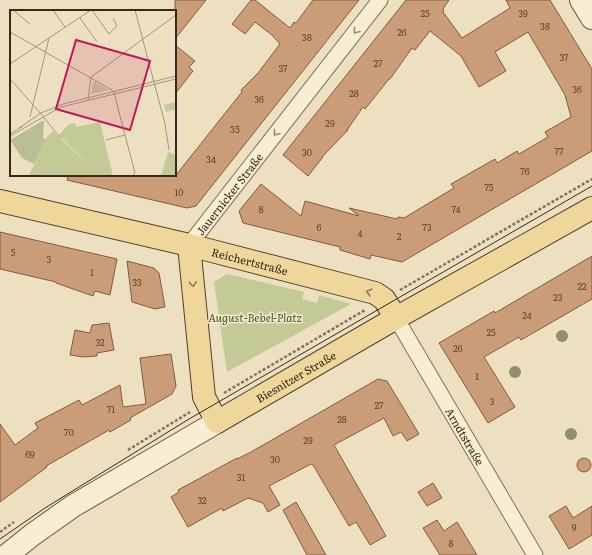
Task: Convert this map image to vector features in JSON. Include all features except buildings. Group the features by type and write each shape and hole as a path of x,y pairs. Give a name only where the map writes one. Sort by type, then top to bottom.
{"main road":[{"path":"581,0 592,18"},
{"name":"Reichertstraße","path":"0,201 189,245 375,293 384,299"},
{"name":"Biesnitzer Straße","path":"7,555 73,506 396,318 592,208"},
{"name":"Jauernicker Straße","path":"189,245 204,397 217,422"},
{"path":"384,299 396,318"}],"street":[{"name":"Jauernicker Straße","path":"189,245 380,0"},
{"name":"Arndtstraße","path":"396,318 535,555"}],"path":[{"path":"125,451 592,179"},
{"path":"0,532 19,519"}],"green space":[{"name":"August-Bebel-Platz","path":"227,274 304,292 302,299 317,303 319,295 351,304 227,372 214,282"}],"tram line":[{"path":"0,539 45,508 189,419 592,186"}]}
